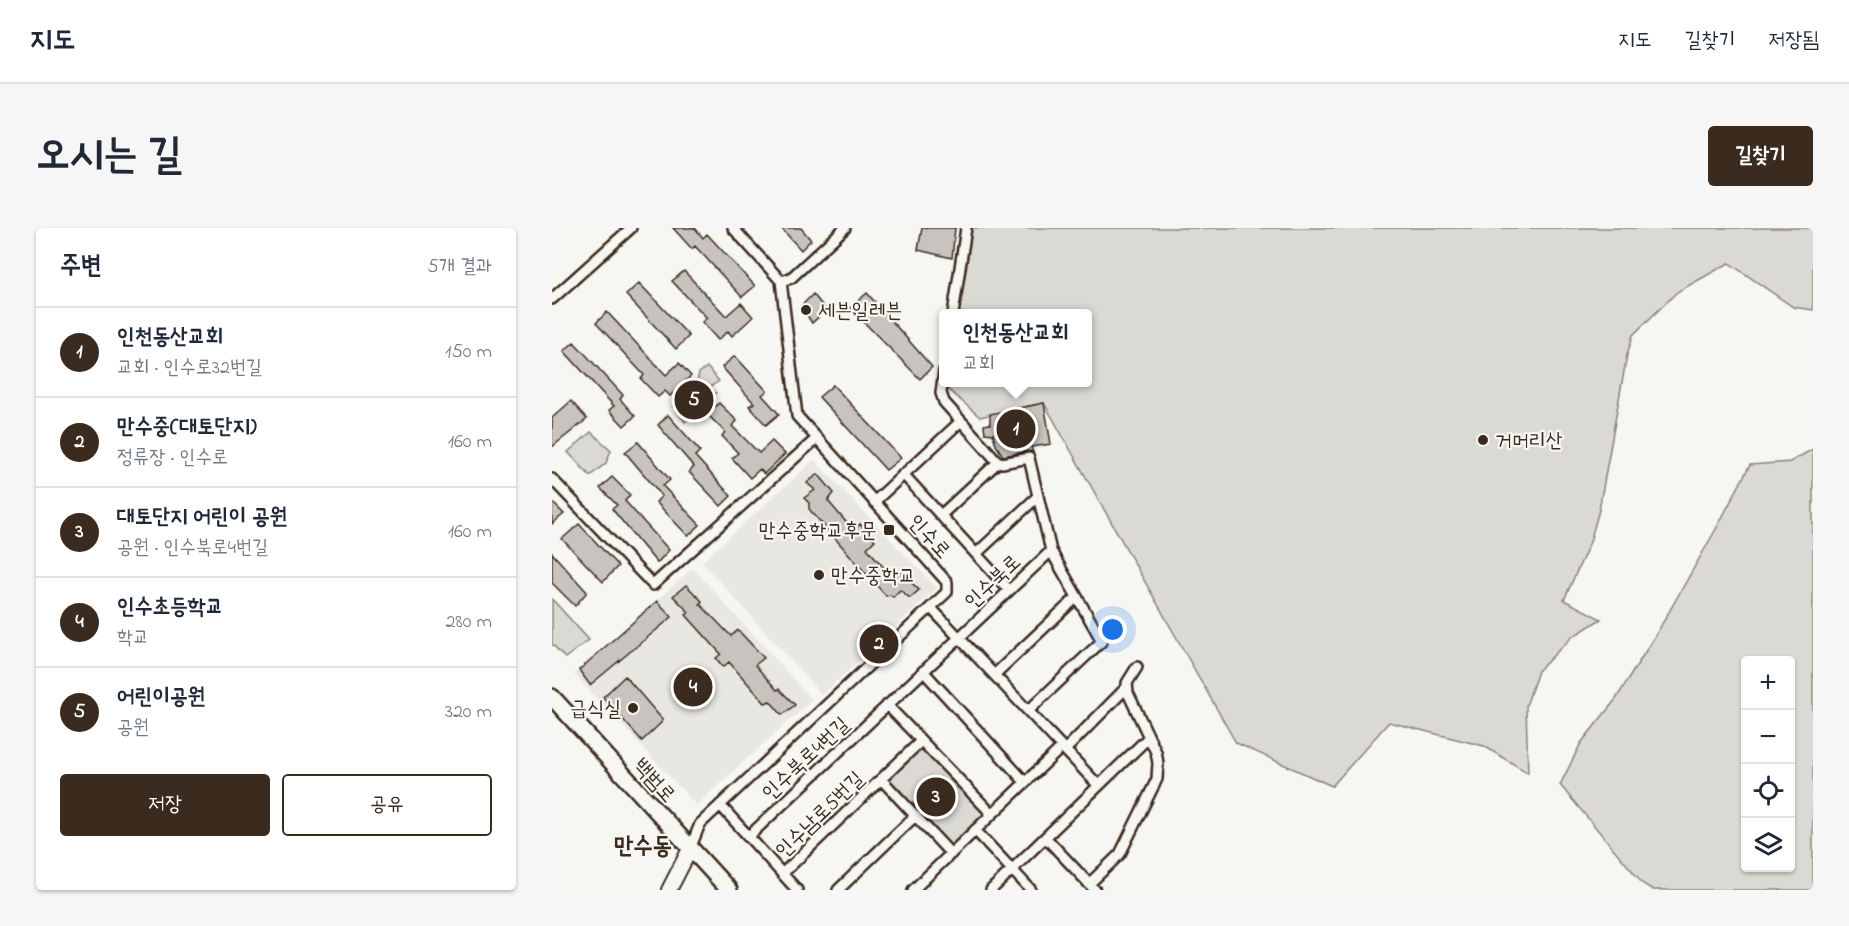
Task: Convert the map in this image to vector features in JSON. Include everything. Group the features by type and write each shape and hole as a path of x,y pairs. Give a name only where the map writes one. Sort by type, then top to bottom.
{"main road":[{"name":"백범로","path":"552,697 729,890"},
{"path":"669,890 690,849"}],"street":[{"path":"552,299 631,228"},
{"path":"733,228 781,281 791,278 845,228"},
{"path":"954,309 966,228"},
{"name":"인수로","path":"690,849 700,824 947,592 947,582 797,416 781,281"},
{"path":"942,387 944,402 999,462"},
{"path":"874,502 961,421"},
{"path":"552,479 653,585 816,439"},
{"path":"941,515 999,462 1029,458 1051,551 1102,641 1028,711"},
{"path":"903,474 1009,590"},
{"path":"976,554 1037,497"},
{"name":"인수북로","path":"959,637 1051,551"},
{"path":"994,675 1077,597"},
{"name":"인수북로","path":"931,608 1098,785"},
{"name":"인수북로4번길","path":"748,837 959,637"},
{"path":"1046,838 1092,887 1120,854 1157,780 1156,752 1127,687 1131,674 1137,667"},
{"path":"923,671 1025,782"},
{"path":"913,890 1127,687"},
{"path":"887,705 992,814"},
{"path":"991,890 1148,738"},
{"name":"인수남로5번길","path":"782,874 921,741"},
{"name":"인수남로5번길","path":"881,779 951,854"},
{"path":"720,805 797,890"},
{"path":"838,890 915,816"},
{"path":"975,830 1031,890"}],"shaded area":[{"path":"966,228 1813,228 1813,310 1793,307 1729,263 1677,292 1633,335 1627,355 1599,510 1590,542 1564,600 1601,619 1572,637 1538,671 1526,706 1528,773 1484,746 1389,722 1332,786 1236,743 1044,403 980,417 945,387 1092,387 1092,309 954,309"},
{"path":"707,367 719,381 710,387 716,393 685,422 673,406 697,383 699,373"},
{"path":"591,432 611,450 606,463 590,476 568,452"},
{"path":"1813,449 1813,890 1653,890 1643,884 1560,785 1581,743 1616,699 1658,631 1750,465 1790,462"},
{"name":"만수중학교","path":"814,460 937,588 822,695 702,562"},
{"path":"693,568 812,700 696,805 574,674"},
{"path":"552,599 589,640 565,658 552,644"},
{"path":"921,741 992,814 951,854 881,779"}],"building":[{"path":"673,228 695,228 703,238 707,234 755,286 742,297 695,246 692,249"},
{"path":"781,228 801,228 811,240 801,250"},
{"path":"922,228 955,228 952,258 918,250"},
{"path":"684,271 726,316 741,303 753,317 732,336 728,331 718,340 702,322 707,318 672,281"},
{"path":"639,283 689,336 676,349 626,295"},
{"path":"867,293 932,367 920,379 850,308"},
{"path":"813,294 826,310 812,323 801,306"},
{"path":"607,312 666,375 679,363 691,376 670,396 665,391 658,397 641,379 644,375 596,323"},
{"path":"574,342 623,395 620,399 635,416 624,426 609,410 614,406 564,351"},
{"path":"735,356 767,391 762,395 779,414 766,425 749,406 754,403 722,367"},
{"path":"833,385 901,458 886,470 819,397"},
{"path":"571,401 587,419 552,447 552,418"},
{"path":"719,403 737,421 732,426 759,453 772,441 785,454 764,474 760,469 750,478 732,458 738,453 722,436 725,432 707,414"},
{"path":"1044,403 1051,444 1031,447 1033,452 1003,456 996,445 993,434 985,433 984,425 990,424 990,414"},
{"path":"668,415 700,451 695,456 731,496 721,506 689,472 694,467 658,425"},
{"path":"638,442 670,480 663,486 700,525 688,536 656,502 662,496 625,452"},
{"path":"818,474 834,493 828,501 852,529 860,524 875,540 867,548 892,577 900,571 919,590 910,598 900,590 893,597 886,596 809,509 809,503 804,498 815,490 807,483"},
{"path":"612,477 630,495 625,501 669,550 657,563 612,509 617,505 600,488"},
{"path":"552,502 564,514 552,524"},
{"path":"579,524 618,566 603,582 562,539"},
{"path":"552,553 587,592 575,606 552,583"},
{"path":"686,585 702,601 700,604 731,636 738,630 764,658 755,665 777,690 779,689 795,705 782,715 770,701 765,703 729,662 723,667 716,658 721,654 686,615 689,612 673,596"},
{"path":"657,601 672,617 590,685 579,670"},
{"name":"급식실","path":"625,676 662,719 662,722 642,741 603,697"}],"place":[{"name":"세븐일레븐","path":"806,310"},
{"name":"어린이공원","path":"694,400"},
{"name":"인천동산교회","path":"1016,429"},
{"name":"거머리산","path":"1483,440"},
{"name":"만수중학교후문","path":"889,530"},
{"name":"만수중학교","path":"819,575"},
{"name":"만수중(대토단지)","path":"879,644"},
{"name":"인수초등학교","path":"693,687"},
{"name":"급식실","path":"633,708"},
{"name":"대토단지 어린이 공원","path":"936,797"}],"district":[{"name":"만수동","path":"643,845"}]}
